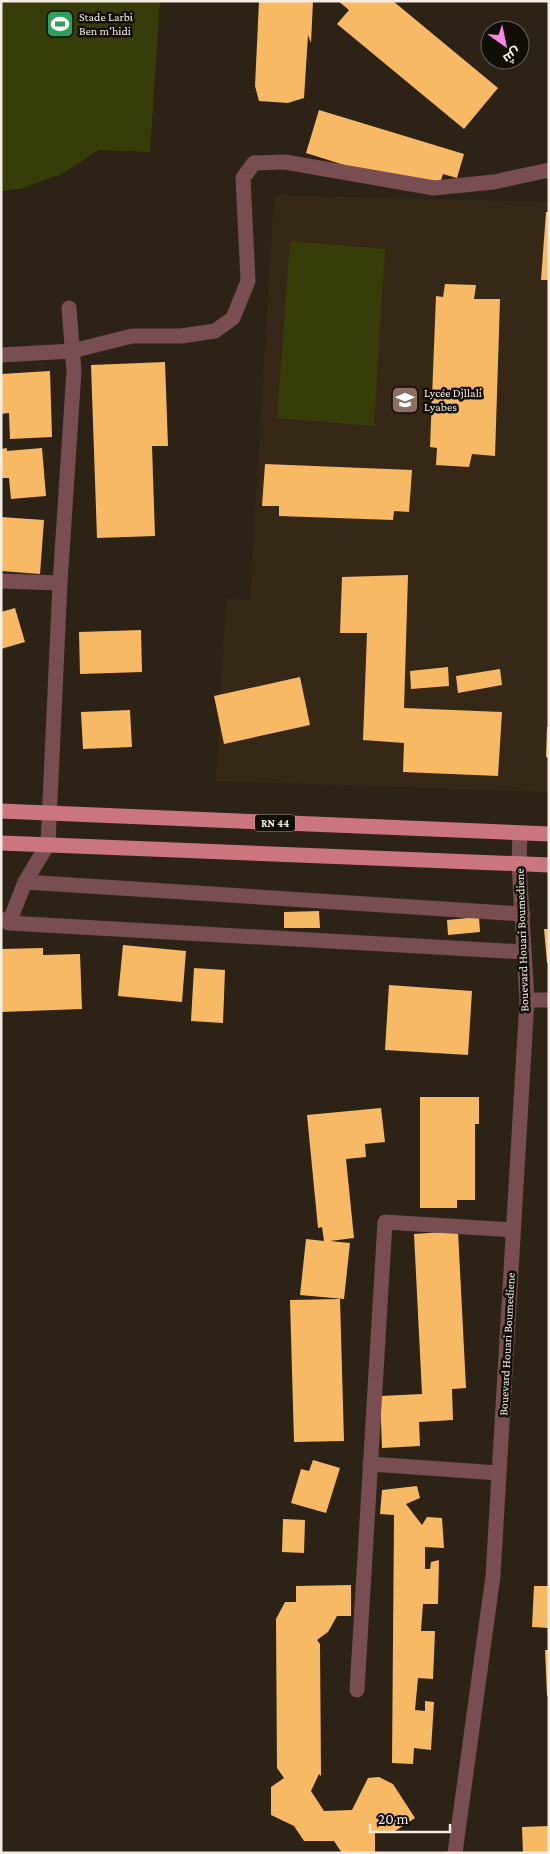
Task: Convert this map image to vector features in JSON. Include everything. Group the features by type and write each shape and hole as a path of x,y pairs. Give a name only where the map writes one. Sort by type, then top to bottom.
{"main road":[{"name":"RN 44","path":"1,811 549,834"},
{"path":"1,843 549,864"}],"street":[{"path":"1,355 72,351 132,336 181,336 215,331 233,318 248,281 243,178 254,163 285,162 434,188 494,182 549,170"},
{"path":"68,308 74,371 60,583 48,844 25,882 5,921 524,952"},
{"path":"1,580 60,583"},
{"name":"Bouevard Houari Boumediene","path":"455,1853 493,1576 526,1000 519,864 520,833"},
{"path":"25,882 523,914"},
{"path":"526,1000 549,1000"},
{"path":"357,1690 384,1222 513,1230"},
{"path":"370,1464 499,1474"}],"shaded area":[{"name":"Lycée Djllali Lyabes","path":"274,195 549,202 549,792 216,781 226,599 250,600"}],"green space":[{"path":"1,1 160,1 150,152 99,150 62,174 20,189 1,191"},
{"path":"290,241 385,249 374,426 277,418"}],"building":[{"path":"259,1 313,1 311,43 308,35 304,98 288,103 259,101 255,86"},
{"path":"338,1 393,1 498,88 464,129 337,24 349,10"},
{"path":"319,110 464,154 457,178 443,174 437,194 306,153"},
{"path":"546,212 549,212 549,280 541,280"},
{"path":"445,284 476,285 474,299 500,299 495,456 472,454 469,467 436,465 437,448 430,447 436,296 443,297"},
{"path":"165,362 168,446 152,446 155,536 97,538 91,365"},
{"path":"50,371 52,437 10,439 9,413 1,414 1,374"},
{"path":"7,448 7,451 42,448 46,496 11,499 9,478 1,478 1,449"},
{"path":"265,464 412,470 409,512 394,511 393,520 279,516 279,506 262,506"},
{"path":"1,517 44,520 40,574 1,571"},
{"path":"408,575 404,708 502,712 498,776 403,772 404,743 363,740 367,633 340,633 342,577"},
{"path":"15,608 25,642 1,649 1,612"},
{"path":"141,630 142,672 80,674 79,632"},
{"path":"448,667 449,686 411,689 410,671"},
{"path":"500,669 502,685 458,693 456,676"},
{"path":"300,677 310,725 224,744 214,696"},
{"path":"130,710 132,747 83,749 81,712"},
{"path":"547,727 549,727 549,758 546,757"},
{"path":"319,911 320,928 284,928 284,912"},
{"path":"479,917 480,932 448,935 447,920"},
{"path":"544,929 549,929 549,963 547,963"},
{"path":"123,945 186,951 182,1002 118,996"},
{"path":"43,948 43,955 80,954 82,1009 1,1012 1,949"},
{"path":"194,968 225,970 223,1023 191,1021"},
{"path":"389,985 472,991 468,1055 385,1050"},
{"path":"420,1097 479,1097 479,1124 475,1124 475,1200 457,1200 457,1208 420,1208"},
{"path":"381,1108 385,1142 365,1144 366,1157 346,1159 354,1238 330,1241 350,1243 344,1299 300,1295 306,1239 324,1241 322,1227 318,1228 307,1115"},
{"path":"458,1231 466,1388 452,1389 453,1420 419,1422 420,1446 382,1448 380,1396 422,1394 414,1234"},
{"path":"340,1299 344,1441 294,1442 290,1300"},
{"path":"313,1460 340,1468 326,1513 291,1503 301,1469 309,1471"},
{"path":"417,1486 420,1498 406,1504 422,1525 427,1517 442,1518 444,1548 425,1547 425,1569 430,1569 431,1562 439,1560 438,1604 423,1604 421,1631 435,1631 433,1679 418,1678 415,1710 425,1711 425,1701 434,1702 431,1750 414,1748 413,1764 392,1763 394,1515 380,1514 382,1490"},
{"path":"283,1519 305,1520 304,1553 282,1552"},
{"path":"351,1585 351,1616 337,1616 328,1632 317,1640 320,1644 321,1776 319,1774 311,1791 324,1811 352,1810 368,1778 379,1777 393,1784 415,1818 395,1831 375,1831 375,1853 342,1853 334,1841 304,1841 294,1826 271,1815 271,1787 284,1778 277,1768 276,1619 285,1602 296,1602 296,1586"},
{"path":"534,1586 549,1586 549,1628 532,1627"},
{"path":"545,1650 549,1650 549,1696 547,1696"},
{"path":"549,1826 549,1853 523,1853 522,1827"}],"place":[{"name":"Stade Larbi Ben m'hidi","path":"60,24"},
{"name":"Lycée Djllali Lyabes","path":"405,400"}]}
